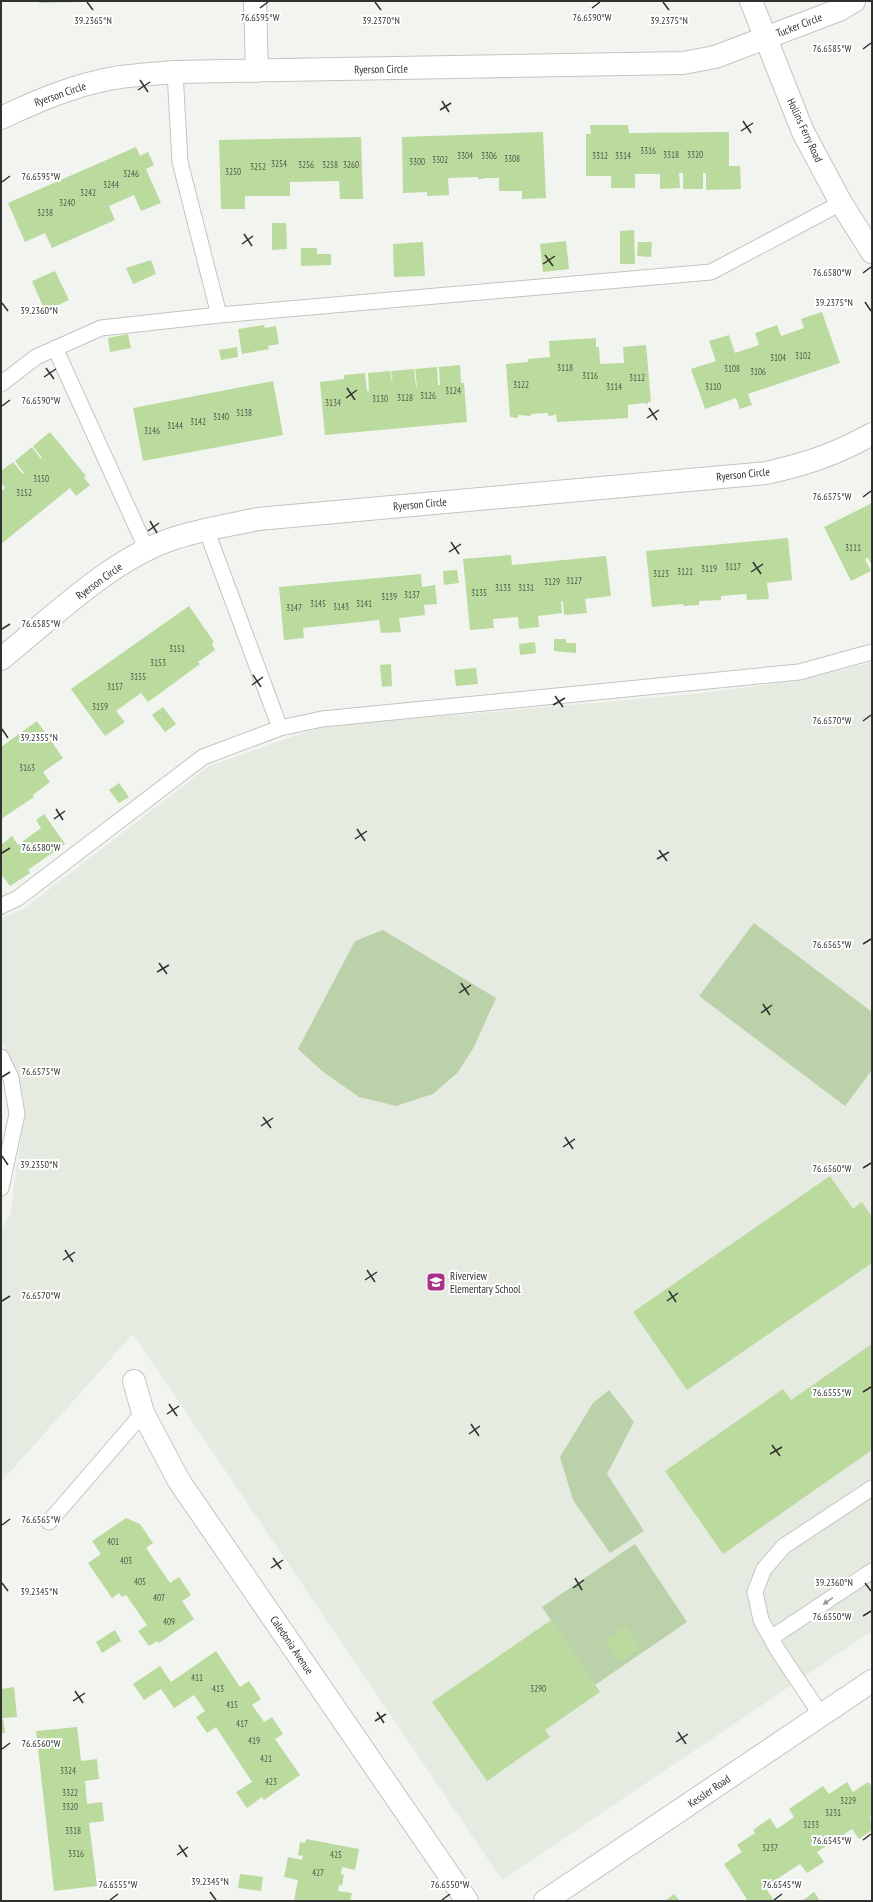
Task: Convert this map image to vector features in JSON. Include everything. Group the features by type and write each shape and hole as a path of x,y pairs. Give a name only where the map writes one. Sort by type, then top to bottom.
{"street":[{"path":"255,1 257,71"},
{"name":"Hollins Ferry Road","path":"751,1 804,132 841,203 872,252"},
{"name":"Tucker Circle","path":"765,37 838,10 854,1"},
{"name":"Ryerson Circle","path":"1,118 35,102 78,86 114,78 175,72 683,63 715,57 765,37"},
{"name":"Ryerson Circle","path":"1,659 117,566 174,538 206,529 258,519 766,473 804,464 837,453 872,434"},
{"name":"Caledonia Avenue","path":"134,1381 143,1413 179,1481 467,1901"},
{"name":"Kessler Road","path":"545,1901 872,1681"}],"lane":[{"path":"175,72 180,162 219,315"},
{"path":"1,384 36,357 101,328 219,315 711,272 841,203"},
{"path":"55,348 147,550"},
{"path":"206,529 280,728"},
{"path":"1,906 18,898 203,757 280,728 322,719 799,672 872,652"},
{"path":"1,1057 11,1078 17,1114 1,1188"},
{"path":"49,1522 143,1413"},
{"path":"822,1715 771,1638 761,1620 755,1592 764,1569 784,1546 872,1488"},
{"path":"771,1638 872,1571"}],"shaded area":[{"name":"Riverview Elementary School","path":"872,662 872,1631 502,1880 133,1334 1,1482 1,1229 10,1216 24,1116 18,1077 1,1039 1,918 24,909 209,766 320,727 696,694 798,681"}],"green space":[{"path":"754,923 872,1012 872,1070 845,1106 699,996"},
{"path":"383,930 496,998 474,1047 458,1072 433,1094 396,1106 359,1097 322,1071 298,1049 355,941"},
{"path":"609,1390 634,1422 607,1474 644,1531 610,1553 573,1500 560,1457 593,1403"},
{"path":"635,1544 687,1622 595,1685 542,1607"}],"building":[{"path":"39,1 82,1 82,2 39,3"},
{"path":"590,125 628,125 629,133 729,132 729,166 740,166 741,189 706,190 706,173 703,173 703,189 683,189 683,173 679,173 680,188 660,189 660,174 635,174 635,188 611,188 611,176 586,176 586,134 591,134"},
{"path":"543,132 546,198 522,199 522,191 499,191 499,177 484,179 478,179 478,177 448,178 449,195 427,196 427,192 403,193 402,137"},
{"path":"361,137 363,199 340,199 339,181 290,182 290,196 245,196 245,209 221,209 219,140"},
{"path":"136,147 140,156 148,152 154,165 146,169 161,203 141,211 134,195 109,206 115,220 52,248 45,233 25,242 8,203"},
{"path":"272,223 286,223 287,249 272,250"},
{"path":"634,230 635,264 620,264 620,231"},
{"path":"566,241 569,269 543,272 540,244"},
{"path":"423,242 425,276 394,277 393,244"},
{"path":"638,242 652,242 651,257 637,256"},
{"path":"301,248 317,248 317,254 331,254 331,265 301,266"},
{"path":"151,260 156,274 133,284 126,268"},
{"path":"55,271 69,300 45,311 32,281"},
{"path":"822,312 840,363 748,394 752,405 740,409 736,398 705,409 691,369 716,361 709,341 729,335 735,353 759,345 755,333 777,325 781,336 804,328 801,319"},
{"path":"264,325 265,328 276,326 279,344 268,346 269,349 242,354 238,329"},
{"path":"128,334 131,348 110,352 108,338"},
{"path":"596,338 596,347 599,347 600,364 624,363 623,347 646,345 651,402 648,402 648,404 643,403 628,405 628,418 557,422 556,413 555,415 548,416 548,413 531,414 531,416 518,415 518,418 510,417 506,364 528,362 528,359 550,357 549,341"},
{"path":"237,347 238,357 221,360 219,350"},
{"path":"460,365 461,383 464,383 467,422 325,435 320,382 344,379 344,375 365,373 367,391 369,391 368,373 390,371 393,388 391,371 414,369 417,387 415,369 437,367 438,385 440,385 439,367"},
{"path":"273,381 283,435 143,461 133,408"},
{"path":"50,432 86,476 84,478 90,485 76,496 70,488 1,544 1,492 5,488 1,482 1,471 13,462 23,474 24,473 15,461 32,447 41,459 42,458 33,446"},
{"path":"872,503 872,566 868,558 865,559 871,571 851,581 824,527"},
{"path":"788,538 792,580 767,583 769,599 747,600 746,594 721,596 721,600 699,601 699,605 684,606 683,604 652,607 646,551"},
{"path":"511,555 512,565 606,556 611,596 585,599 587,613 564,615 563,601 561,602 562,613 538,616 539,627 519,629 518,617 493,619 494,628 470,630 463,559"},
{"path":"457,570 459,583 444,585 443,571"},
{"path":"421,574 422,587 435,585 437,604 424,605 425,615 399,618 401,632 381,633 379,620 303,628 304,638 284,640 279,587"},
{"path":"189,606 214,642 212,644 215,650 198,662 200,664 148,702 141,693 116,711 125,722 105,736 71,689"},
{"path":"554,639 566,639 566,643 576,643 576,653 554,651"},
{"path":"535,642 536,653 520,655 519,644"},
{"path":"391,664 392,686 382,687 380,665"},
{"path":"476,668 478,684 456,686 454,670"},
{"path":"163,707 176,724 165,732 152,715"},
{"path":"37,721 63,758 43,772 50,782 33,795 34,797 1,819 1,747"},
{"path":"119,783 129,797 119,803 109,790"},
{"path":"44,814 65,844 28,870 30,873 10,886 1,874 1,859 3,857 1,855 1,845 12,836 18,845 41,828 36,820"},
{"path":"830,1176 853,1209 862,1202 872,1217 872,1263 687,1390 633,1312"},
{"path":"872,1344 872,1450 723,1554 665,1471 783,1389 791,1400"},
{"path":"126,1518 140,1524 153,1543 146,1548 170,1583 179,1577 191,1595 182,1601 194,1619 159,1643 157,1641 149,1646 138,1631 147,1625 126,1595 122,1597 119,1593 112,1598 88,1563 101,1554 92,1541"},
{"path":"551,1620 600,1692 545,1730 550,1737 487,1781 432,1702"},
{"path":"626,1626 640,1648 619,1662 605,1640"},
{"path":"115,1630 121,1641 102,1653 96,1642"},
{"path":"216,1651 240,1687 249,1681 261,1699 252,1705 264,1722 272,1717 283,1734 275,1739 300,1775 264,1800 262,1797 247,1808 236,1792 252,1782 216,1727 207,1733 196,1717 205,1711 194,1695 174,1708 161,1689 144,1700 133,1684 160,1666 171,1682"},
{"path":"14,1687 17,1717 3,1718 5,1733 1,1733 1,1689"},
{"path":"77,1727 81,1761 97,1759 99,1779 85,1781 87,1804 102,1802 104,1821 89,1823 97,1886 54,1891 36,1731"},
{"path":"847,1782 853,1792 868,1782 872,1787 872,1816 870,1817 872,1830 859,1839 852,1829 817,1852 824,1862 807,1873 800,1864 765,1887 773,1899 770,1901 748,1901 724,1864 742,1852 737,1845 755,1833 753,1830 770,1818 777,1829 794,1817 789,1809 823,1786 829,1794"},
{"path":"306,1839 359,1849 355,1870 342,1867 341,1874 344,1875 342,1886 339,1885 338,1891 352,1893 350,1901 294,1901 298,1880 284,1877 288,1857 302,1860 303,1856 298,1855 300,1842 305,1843"},
{"path":"240,1874 263,1877 261,1891 238,1888"},
{"path":"814,1892 820,1901 802,1901"},
{"path":"674,1894 680,1901 665,1901"}],"place":[{"name":"Riverview Elementary School","path":"436,1282"}]}
